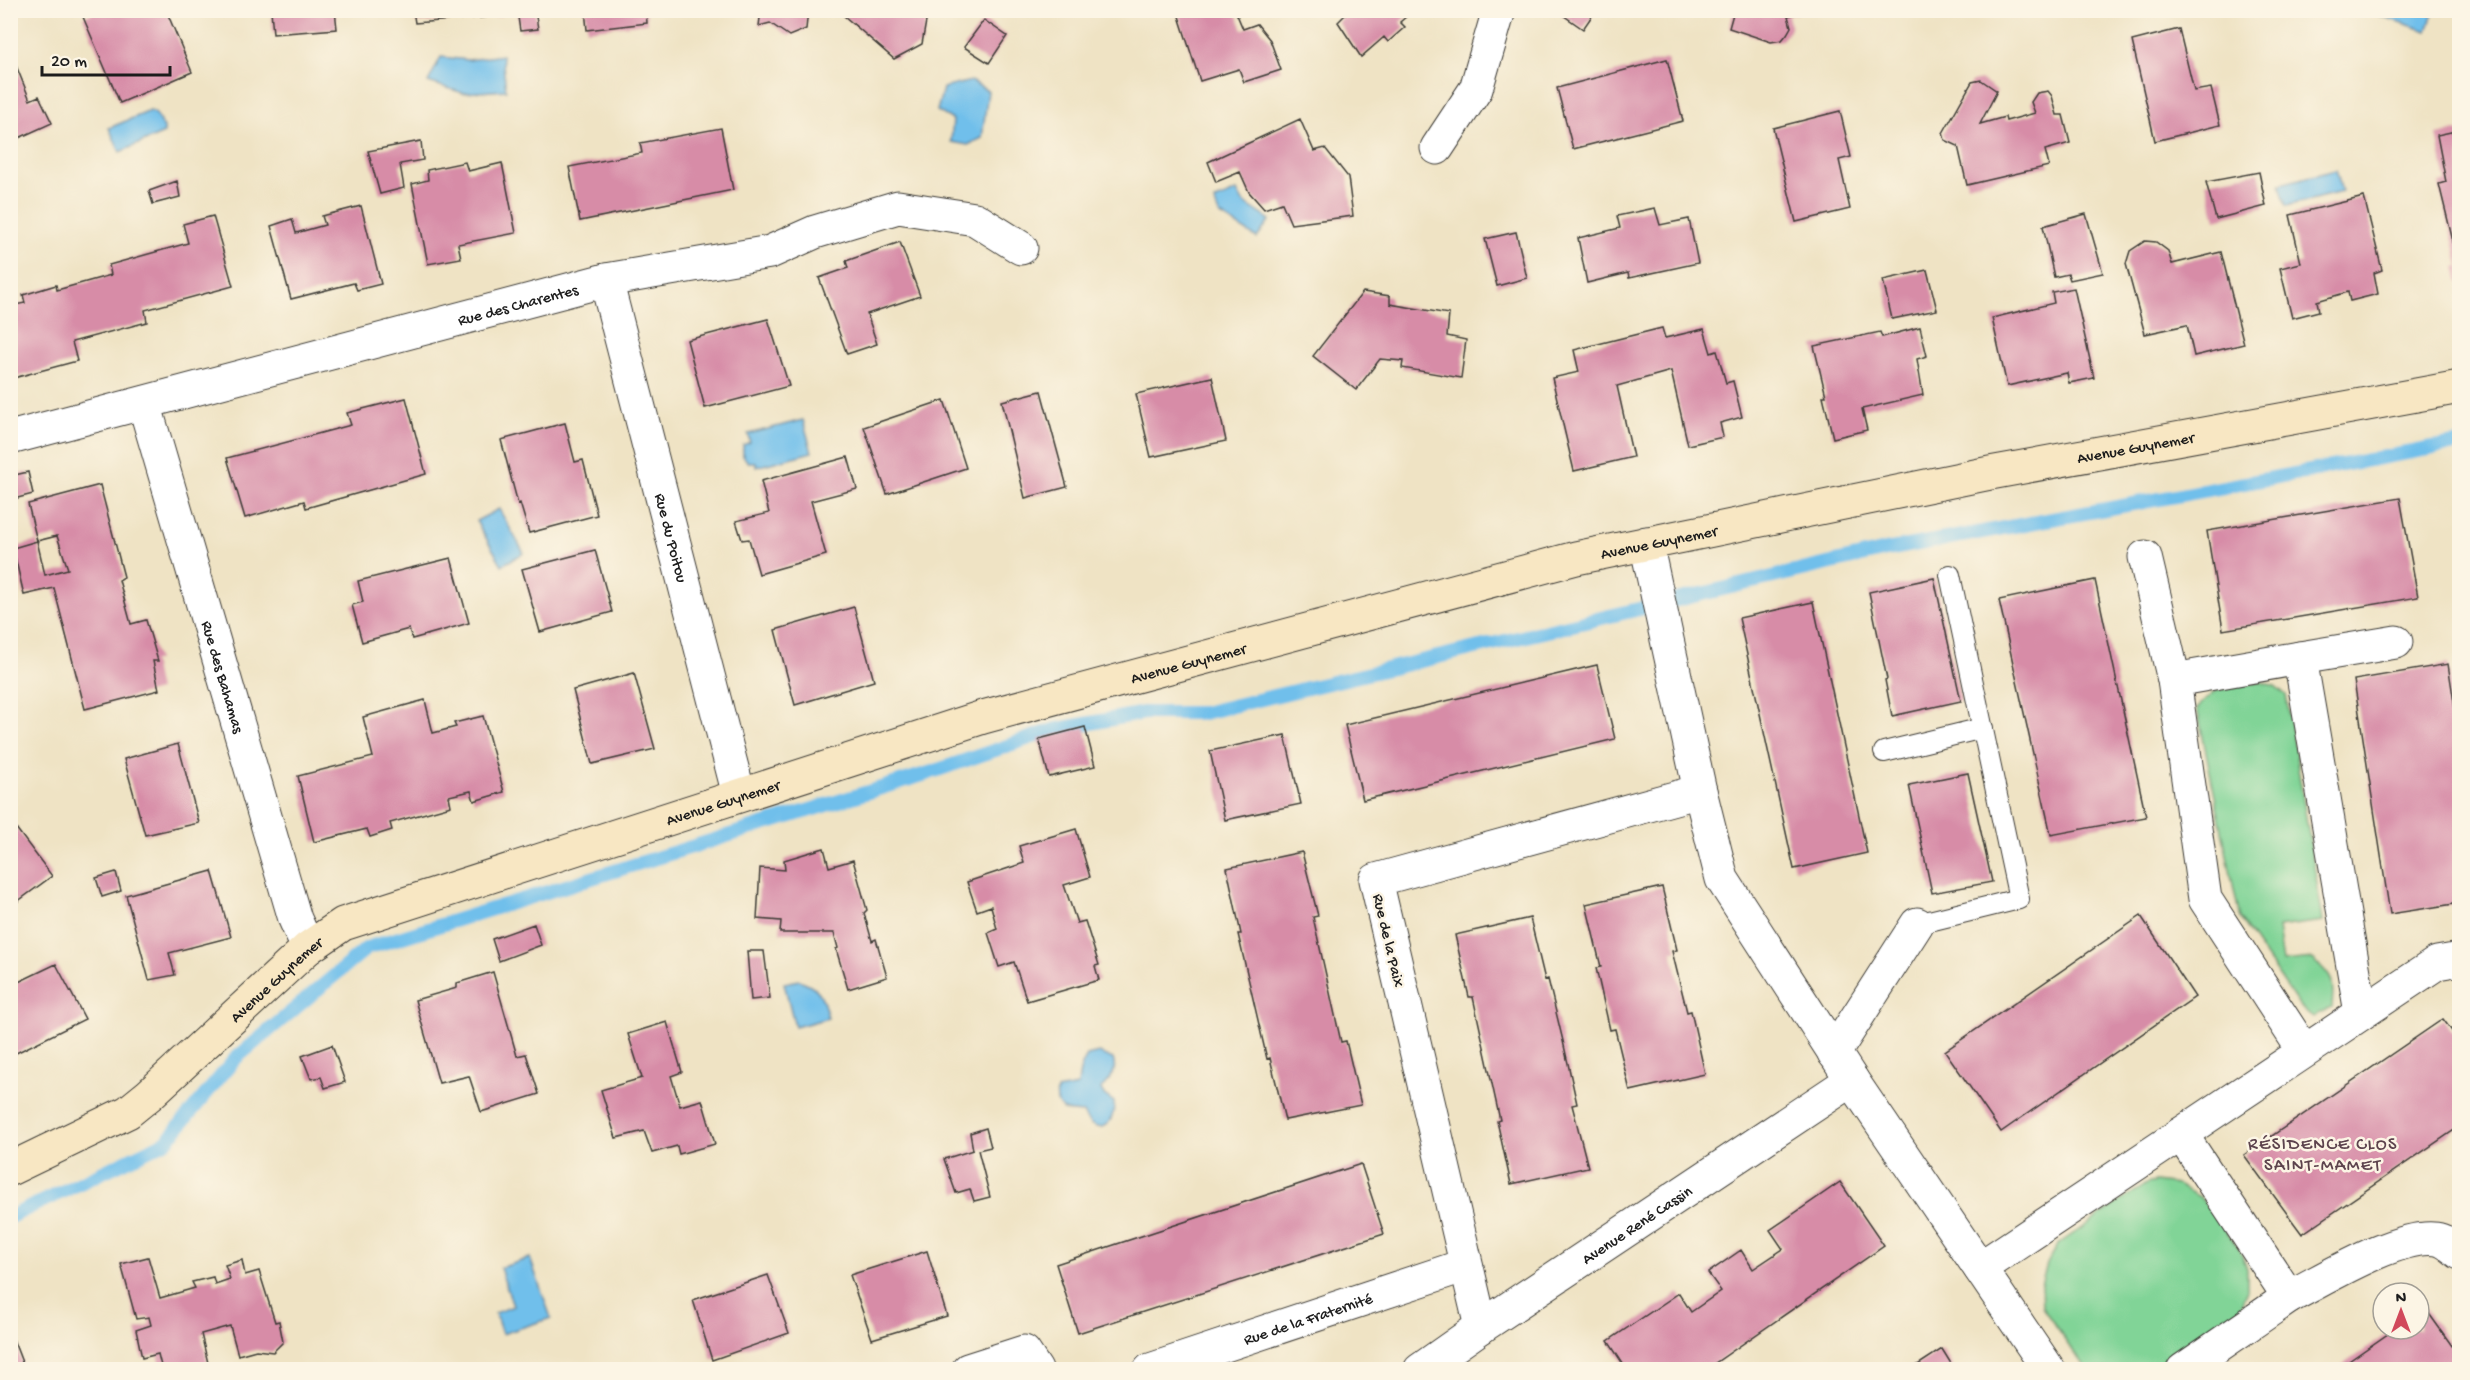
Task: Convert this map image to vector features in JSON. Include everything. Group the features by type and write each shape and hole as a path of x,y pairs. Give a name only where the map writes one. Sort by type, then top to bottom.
{"street":[{"path":"1437,148 1476,89 1499,10"},
{"name":"Rue des Charentes","path":"10,438 606,280 770,252 815,232 898,207 975,219 1021,248"},
{"name":"Rue du Poitou","path":"606,280 739,795"},
{"name":"Avenue Guynemer","path":"10,1169 128,1112 308,948 343,924 983,717 1576,558 2013,468 2460,387"},
{"name":"Rue des Bahamas","path":"144,403 291,907 308,948"},
{"path":"1646,543 1700,791 1722,879 1834,1053 2049,1370"},
{"path":"2145,557 2175,681 2205,899 2304,1052"},
{"path":"2175,681 2396,642"},
{"path":"2300,658 2361,1013"},
{"name":"Rue de la Paix","path":"1481,1326 1376,880 1700,791"},
{"path":"1834,1053 1917,924"},
{"path":"1980,1268 2437,963 2460,959"},
{"name":"Avenue René Cassin","path":"1420,1370 1481,1326 1852,1080"},
{"path":"2181,1134 2289,1297"},
{"path":"2183,1370 2289,1297 2369,1257 2410,1240 2438,1239 2460,1253"},
{"name":"Rue de la Fraternité","path":"1150,1370 1466,1265"},
{"path":"969,1370 1024,1352 1036,1370"}],"lane":[{"path":"1917,924 2019,899 1950,575"},
{"path":"1884,752 1983,728"}],"green space":[{"path":"2261,682 2275,686 2286,695 2323,921 2278,927 2283,962 2313,959 2325,970 2331,980 2332,1008 2313,1017 2300,1007 2240,919 2197,708 2215,691"},
{"path":"2155,1182 2177,1185 2200,1197 2240,1250 2247,1269 2247,1290 2237,1315 2156,1369 2086,1369 2042,1307 2041,1285 2047,1264 2057,1245 2146,1184"}],"water":[{"path":"2380,10 2434,11 2427,31 2378,15"},
{"path":"502,55 506,90 463,93 428,82 441,57 469,60"},
{"path":"971,81 988,91 982,138 968,145 951,142 953,120 937,111 943,88"},
{"path":"150,111 155,113 164,128 164,133 120,152 109,128"},
{"path":"2336,170 2342,192 2286,206 2280,184"},
{"path":"1237,191 1243,202 1270,220 1257,238 1219,214 1214,201"},
{"path":"803,420 812,452 756,467 756,462 748,462 743,456 743,445 750,442 748,434"},
{"path":"499,509 524,553 502,565 476,521"},
{"path":"799,980 817,990 828,1018 795,1027 784,983"},
{"path":"1099,1053 1113,1059 1112,1075 1101,1089 1103,1094 1114,1102 1114,1111 1108,1123 1098,1127 1088,1121 1083,1113 1062,1109 1057,1102 1057,1090 1078,1086 1080,1070 1087,1056"},
{"path":"530,1258 551,1318 502,1334 495,1313 513,1306 500,1268"}],"building":[{"path":"99,10 166,10 192,72 120,103 83,17"},
{"path":"271,10 335,10 337,29 273,34"},
{"path":"413,10 501,10 502,16 415,23"},
{"path":"517,10 535,10 538,29 520,31"},
{"path":"585,10 646,10 647,23 587,30"},
{"path":"761,10 808,10 806,29 789,36 770,23 759,26"},
{"path":"845,10 928,10 922,44 894,59 843,15"},
{"path":"1177,10 1235,10 1243,29 1257,24 1270,40 1281,70 1244,82 1239,69 1200,81"},
{"path":"1350,10 1414,10 1400,22 1405,27 1388,42 1384,37 1361,57 1338,22"},
{"path":"1562,10 1596,10 1583,29 1560,13"},
{"path":"1734,10 1805,11 1788,16 1791,27 1787,34 1782,40 1771,42 1729,28"},
{"path":"984,20 1007,36 989,63 964,47"},
{"path":"2179,29 2194,91 2211,88 2220,125 2155,141 2132,41"},
{"path":"13,58 30,100 39,96 52,123 10,142 10,59"},
{"path":"1667,59 1683,121 1573,149 1557,88"},
{"path":"1981,80 1997,91 1980,124 2005,117 2006,121 2035,113 2031,102 2037,93 2048,91 2052,96 2057,115 2063,115 2070,143 2045,150 2049,166 1967,185 1958,146 1945,140 1943,133 1972,82"},
{"path":"1840,111 1851,157 1839,160 1850,209 1796,222 1773,128"},
{"path":"1300,119 1314,151 1325,148 1348,177 1353,216 1291,224 1282,203 1264,209 1249,192 1240,172 1216,182 1208,162"},
{"path":"721,128 733,190 580,221 569,167 642,153 640,143"},
{"path":"2460,130 2459,283 2455,267 2459,266 2439,184 2446,182 2437,135"},
{"path":"421,141 423,160 400,164 404,188 380,194 368,151"},
{"path":"465,162 468,171 502,163 516,233 458,244 461,258 428,264 412,184 428,180 427,170"},
{"path":"2259,172 2266,206 2216,219 2206,182"},
{"path":"177,181 180,197 153,204 149,191"},
{"path":"2364,197 2382,270 2374,273 2378,294 2350,301 2348,292 2317,301 2319,311 2292,318 2280,268 2301,263 2290,215"},
{"path":"361,206 381,284 357,290 354,283 291,299 271,226 292,219 296,233 325,225 322,216"},
{"path":"1655,208 1660,225 1689,219 1698,263 1629,278 1628,273 1587,283 1578,238 1620,228 1617,216"},
{"path":"2086,214 2103,273 2070,280 2068,274 2054,277 2043,226"},
{"path":"213,216 233,286 145,310 147,322 72,342 77,361 10,379 10,306 25,303 23,295 56,285 57,290 111,275 109,265 188,243 183,224"},
{"path":"1516,232 1527,278 1497,286 1485,239"},
{"path":"2145,241 2156,242 2168,251 2172,264 2221,252 2244,344 2194,356 2187,325 2145,334 2126,264 2130,251"},
{"path":"900,242 920,296 867,314 877,344 847,354 819,278 848,268 846,261"},
{"path":"1927,270 1937,310 1892,319 1883,280"},
{"path":"2074,288 2094,378 2069,383 2067,373 2007,386 1992,318 2054,303 2052,292"},
{"path":"1363,292 1390,296 1390,304 1449,314 1447,336 1466,340 1461,378 1402,368 1403,361 1380,359 1356,390 1313,356"},
{"path":"768,319 789,386 705,408 687,340"},
{"path":"1920,327 1927,356 1917,359 1923,395 1862,409 1867,430 1833,438 1814,346 1880,332 1882,337"},
{"path":"1662,328 1665,338 1704,329 1711,353 1717,351 1726,383 1733,381 1742,417 1720,423 1723,437 1688,445 1671,371 1617,386 1633,457 1574,471 1552,378 1579,372 1574,350"},
{"path":"1212,377 1226,441 1151,457 1136,394"},
{"path":"1041,391 1067,487 1025,498 1002,401"},
{"path":"406,398 426,474 306,508 304,501 245,518 227,458 351,425 347,413"},
{"path":"944,400 966,468 887,494 864,427"},
{"path":"565,423 575,462 583,460 597,515 529,533 520,503 518,504 501,440"},
{"path":"848,457 857,489 811,501 826,555 759,574 749,539 742,540 736,521 769,513 761,481"},
{"path":"28,472 33,494 10,500 10,476"},
{"path":"100,485 124,577 119,580 131,624 146,620 158,661 153,661 159,690 85,709 54,588 24,595 13,548 37,541 28,504","holes":["57,536 68,569 45,575 37,541"]},
{"path":"2400,498 2418,597 2223,630 2207,531"},
{"path":"595,550 612,612 540,632 522,569"},
{"path":"451,558 469,623 412,639 409,629 362,642 352,605 363,602 358,581"},
{"path":"1934,578 1961,701 1892,716 1885,680 1887,679 1869,592"},
{"path":"2095,580 2146,817 2051,835 1999,600"},
{"path":"1813,602 1867,853 1794,869 1739,618"},
{"path":"854,607 874,681 795,705 775,630"},
{"path":"2448,664 2460,741 2460,903 2390,914 2354,680"},
{"path":"1597,665 1615,739 1363,800 1345,725"},
{"path":"634,673 655,749 592,764 573,690"},
{"path":"425,700 433,733 456,727 454,723 483,716 504,792 474,801 471,791 449,796 451,806 390,823 392,830 370,837 367,829 314,842 298,776 373,757 363,717"},
{"path":"1085,727 1095,766 1049,777 1039,739"},
{"path":"1285,735 1301,804 1225,820 1210,751"},
{"path":"178,744 199,823 145,835 124,759"},
{"path":"1968,773 1992,882 1932,893 1909,785"},
{"path":"10,820 52,876 10,907"},
{"path":"1076,829 1090,877 1064,885 1077,923 1085,921 1099,965 1095,966 1099,980 1027,1001 1014,962 999,967 988,933 997,929 991,906 977,911 967,882 1024,863 1019,846"},
{"path":"824,848 829,867 853,860 867,910 864,913 872,941 876,939 887,977 848,989 836,949 838,948 834,933 780,933 781,921 757,919 760,868 785,870 784,860"},
{"path":"1302,852 1318,916 1313,917 1341,1042 1346,1041 1361,1105 1285,1120 1270,1058 1267,1059 1238,934 1241,934 1227,868"},
{"path":"212,871 231,937 169,953 175,975 149,980 126,895"},
{"path":"116,872 121,891 102,897 96,878"},
{"path":"1662,887 1677,950 1672,951 1687,1012 1691,1011 1705,1074 1630,1091 1615,1029 1610,1030 1596,968 1601,967 1586,904"},
{"path":"2141,916 2195,997 2001,1132 1945,1051"},
{"path":"1530,918 1563,1041 1577,1104 1572,1105 1588,1167 1511,1184 1497,1121 1500,1120 1473,997 1469,997 1455,935"},
{"path":"534,924 541,945 499,961 492,939"},
{"path":"747,951 764,951 770,998 751,1000"},
{"path":"56,964 85,1019 10,1056 10,986"},
{"path":"493,972 517,1056 526,1054 539,1094 481,1112 469,1076 439,1083 415,1000 457,988 457,983"},
{"path":"2443,1019 2460,1042 2460,1126 2302,1234 2244,1155"},
{"path":"667,1022 682,1072 671,1076 680,1106 702,1100 715,1144 679,1154 677,1146 652,1153 644,1131 616,1138 601,1090 642,1078 628,1034"},
{"path":"332,1045 345,1082 325,1088 321,1077 311,1079 302,1056"},
{"path":"986,1128 991,1147 978,1150 990,1197 974,1201 970,1189 956,1193 944,1159 973,1150 970,1133"},
{"path":"1361,1164 1384,1234 1078,1333 1056,1264"},
{"path":"1840,1182 1884,1246 1705,1370 1627,1370 1608,1341 1679,1293 1691,1312 1721,1291 1708,1273 1741,1250 1753,1269 1783,1249 1770,1230"},
{"path":"927,1251 947,1316 872,1339 850,1275"},
{"path":"148,1257 160,1298 195,1288 192,1282 213,1277 215,1284 230,1279 225,1265 242,1260 245,1275 259,1271 275,1322 279,1321 283,1342 273,1352 256,1350 238,1355 230,1326 201,1334 208,1363 189,1370 162,1370 158,1354 142,1358 136,1330 151,1325 149,1317 136,1319 121,1264"},
{"path":"768,1275 789,1333 712,1360 693,1300"},
{"path":"2431,1316 2460,1357 2460,1370 2336,1370 2378,1341 2431,1341"},
{"path":"13,1339 25,1370 10,1370 10,1340"},
{"path":"1942,1349 1955,1370 1910,1370"}],"waterway":[{"path":"10,1217 167,1141 235,1059 367,948 929,773 1053,730 1144,713 1203,713 1886,550 2460,443"}],"district":[{"name":"RÉSIDENCE CLOS SAINT-MAMET","path":"2323,1153"}]}
